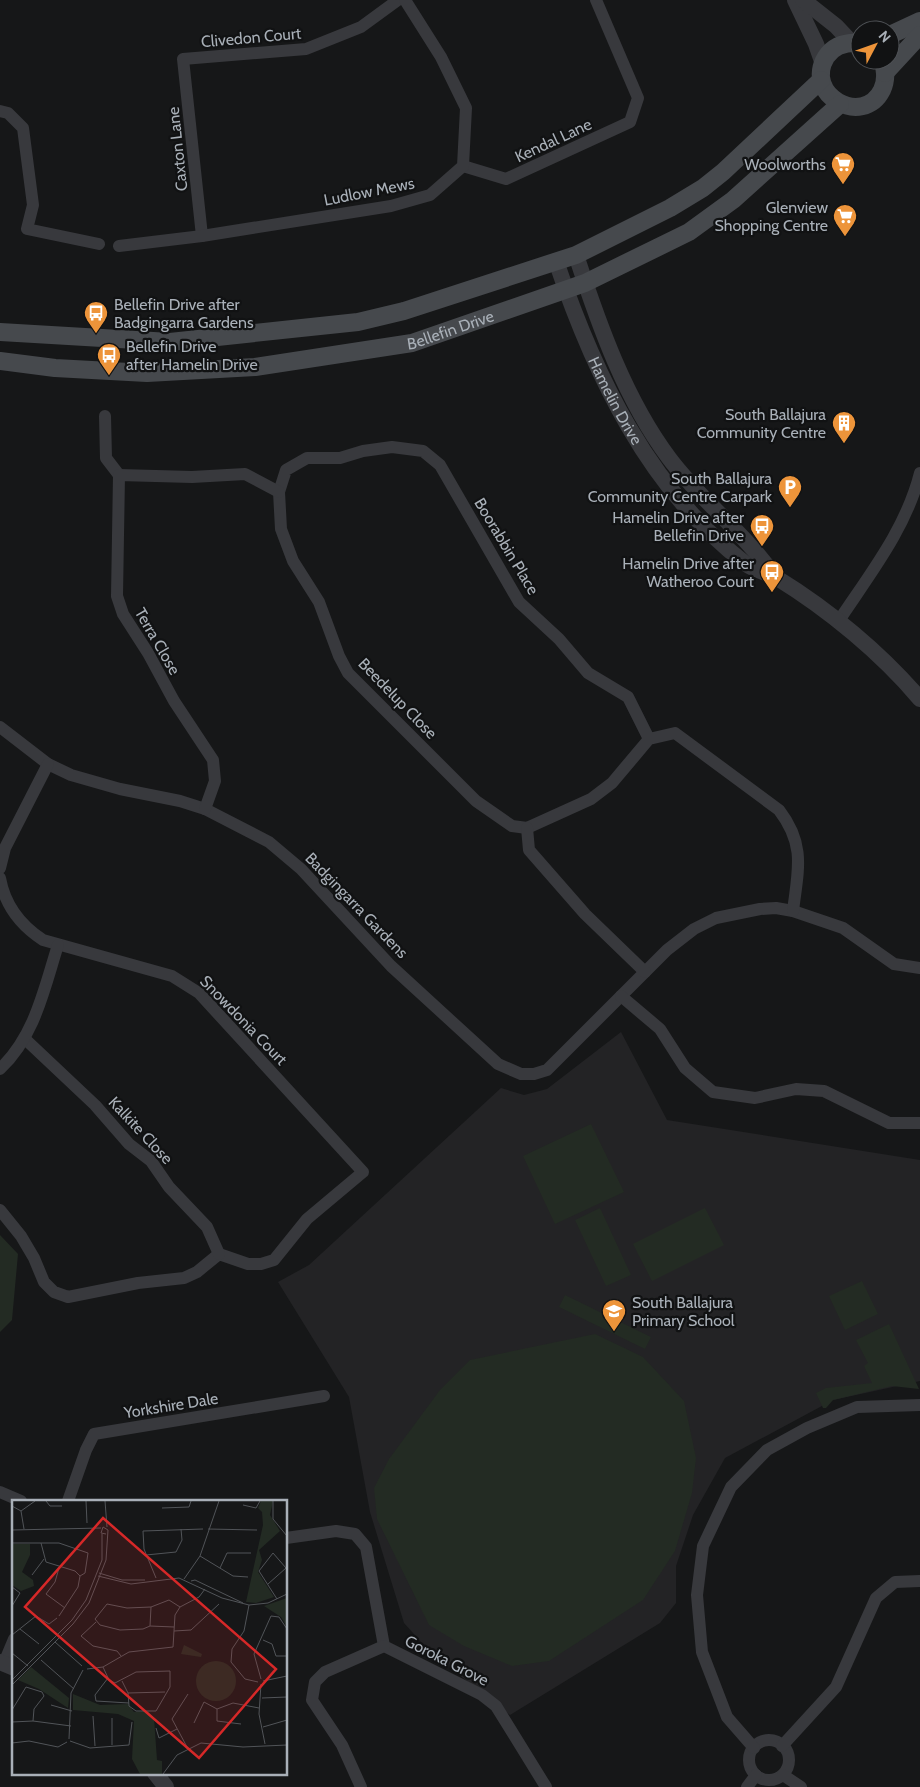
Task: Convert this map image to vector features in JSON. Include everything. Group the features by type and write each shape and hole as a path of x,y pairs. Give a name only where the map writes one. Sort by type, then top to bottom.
{"main road":[{"path":"900,30 920,21"},
{"path":"900,52 920,35"},
{"name":"Bellefin Drive","path":"0,332 170,342 358,322 404,311 576,255 670,208 703,188 822,72 834,49 850,45"},
{"path":"822,72 831,99 854,108 868,104 879,95 885,82 884,70"},
{"name":"Bellefin Drive","path":"0,360 56,368 147,373 255,367 412,343 586,283 660,247 711,217 840,104"}],"street":[{"name":"Clivedon Court","path":"183,59 306,50 361,26 398,0"},
{"path":"405,0 441,57 466,108 463,166"},
{"name":"Kendal Lane","path":"463,166 506,179 630,122 638,98 597,0"},
{"path":"795,0 816,44 822,72"},
{"path":"802,0 850,38"},
{"name":"Caxton Lane","path":"183,59 202,236"},
{"path":"0,111 8,113 23,128 34,204 27,229 99,244"},
{"name":"Ludlow Mews","path":"119,246 202,236 391,206 430,195 463,166"},
{"name":"Hamelin Drive","path":"576,255 610,348 636,407 669,458 705,499 758,552 775,577"},
{"name":"Hamelin Drive","path":"556,261 566,290 605,380 630,430 658,474 697,520 734,555 749,566 775,577 838,622 906,682 920,700"},
{"path":"105,416 106,458 119,475 192,477 245,474 279,492"},
{"name":"Boorabbin Place","path":"340,458 362,451 392,447 422,451 440,465 519,602 559,639 588,673 628,697 649,739"},
{"name":"Beedelup Close","path":"340,458 308,458 286,470 279,492 281,529 293,561 319,602 339,656 348,673 476,801 512,826 528,828"},
{"path":"838,622 889,547 916,488 920,473"},
{"name":"Terra Close","path":"119,475 117,596 123,614 148,653 174,701 213,760 215,781 205,809"},
{"name":"Badgingarra Gardens","path":"0,727 15,741 48,764 120,789 180,801 205,809 269,842 301,869 391,966 498,1064 508,1070 521,1074 534,1074 547,1070 684,935 704,922 760,909 776,908 793,911 843,928 894,964 920,968"},
{"path":"645,972 585,914 529,850 528,828 591,799 628,767 649,739 675,733 779,810 791,826 800,858 793,911"},
{"path":"0,868 3,847 48,764"},
{"name":"Snowdonia Court","path":"0,878 7,903 28,930 43,940 172,976 185,982 199,993 363,1172 307,1219 274,1260 261,1264 248,1264 219,1254"},
{"path":"0,1068 25,1039 35,1018 58,945"},
{"path":"621,996 660,1029 685,1068 712,1092 755,1098 796,1089 824,1091 889,1123 920,1124"},
{"name":"Kalkite Close","path":"25,1039 95,1105 118,1133 150,1161 169,1187 207,1227 219,1254"},
{"path":"0,1210 21,1236 34,1258 44,1282 54,1292 68,1296 77,1296 138,1283 184,1278 197,1272 219,1254"},
{"name":"Yorkshire Dale","path":"68,1500 86,1450 94,1434 324,1396"},
{"path":"754,1748 728,1717 702,1652 697,1595 703,1546 731,1487 767,1450 807,1428 857,1407 920,1405"},
{"path":"0,1492 19,1500"},
{"name":"Goroka Grove","path":"288,1538 336,1530 355,1534 366,1547 384,1646 482,1695 496,1706 546,1787"},
{"path":"782,1746 836,1687 876,1598 895,1582 920,1581"},
{"path":"6,1664 12,1644"},
{"path":"361,1787 342,1744 312,1700 315,1682 325,1672 384,1646"},
{"path":"771,1740 782,1746 789,1757 789,1763 782,1775 778,1778 766,1780 756,1775 750,1762 754,1748 764,1741 771,1740"},
{"path":"156,1774 166,1787"},
{"path":"747,1787 756,1775"},
{"path":"782,1775 802,1787"}],"shaded area":[{"name":"South Ballajura Primary School","path":"621,1032 667,1120 920,1160 920,1381 833,1400 725,1458 693,1515 676,1566 676,1603 660,1623 510,1715 430,1652 404,1623 370,1512 349,1397 278,1282 309,1265 501,1088 524,1095 547,1089"},
{"path":"591,1124 624,1192 555,1224 523,1156"},
{"path":"600,1208 631,1275 606,1286 575,1220"},
{"path":"705,1208 724,1245 652,1281 633,1244"},
{"path":"0,1235 18,1254 12,1320 0,1332"},
{"path":"862,1281 878,1314 845,1330 829,1296"},
{"path":"565,1295 651,1337 645,1349 559,1307"},
{"path":"889,1324 919,1389 892,1386 833,1400 826,1408 823,1408 816,1393 826,1388 872,1383 864,1366 868,1363 856,1340"},
{"path":"595,1334 643,1357 684,1401 696,1458 692,1493 675,1551 643,1600 549,1661 512,1666 464,1646 429,1625 377,1519 374,1488 389,1459 440,1390 470,1360"}],"place":[{"name":"Woolworths","path":"843,185"},
{"name":"Glenview Shopping Centre","path":"845,237"},
{"name":"Bellefin Drive after Badgingarra Gardens","path":"96,334"},
{"name":"Bellefin Drive after Hamelin Drive","path":"109,376"},
{"name":"South Ballajura Community Centre","path":"844,444"},
{"name":"South Ballajura Community Centre Carpark","path":"790,508"},
{"name":"Hamelin Drive after Bellefin Drive","path":"762,547"},
{"name":"Hamelin Drive after Watheroo Court","path":"772,593"},
{"name":"South Ballajura Primary School","path":"614,1332"}]}
